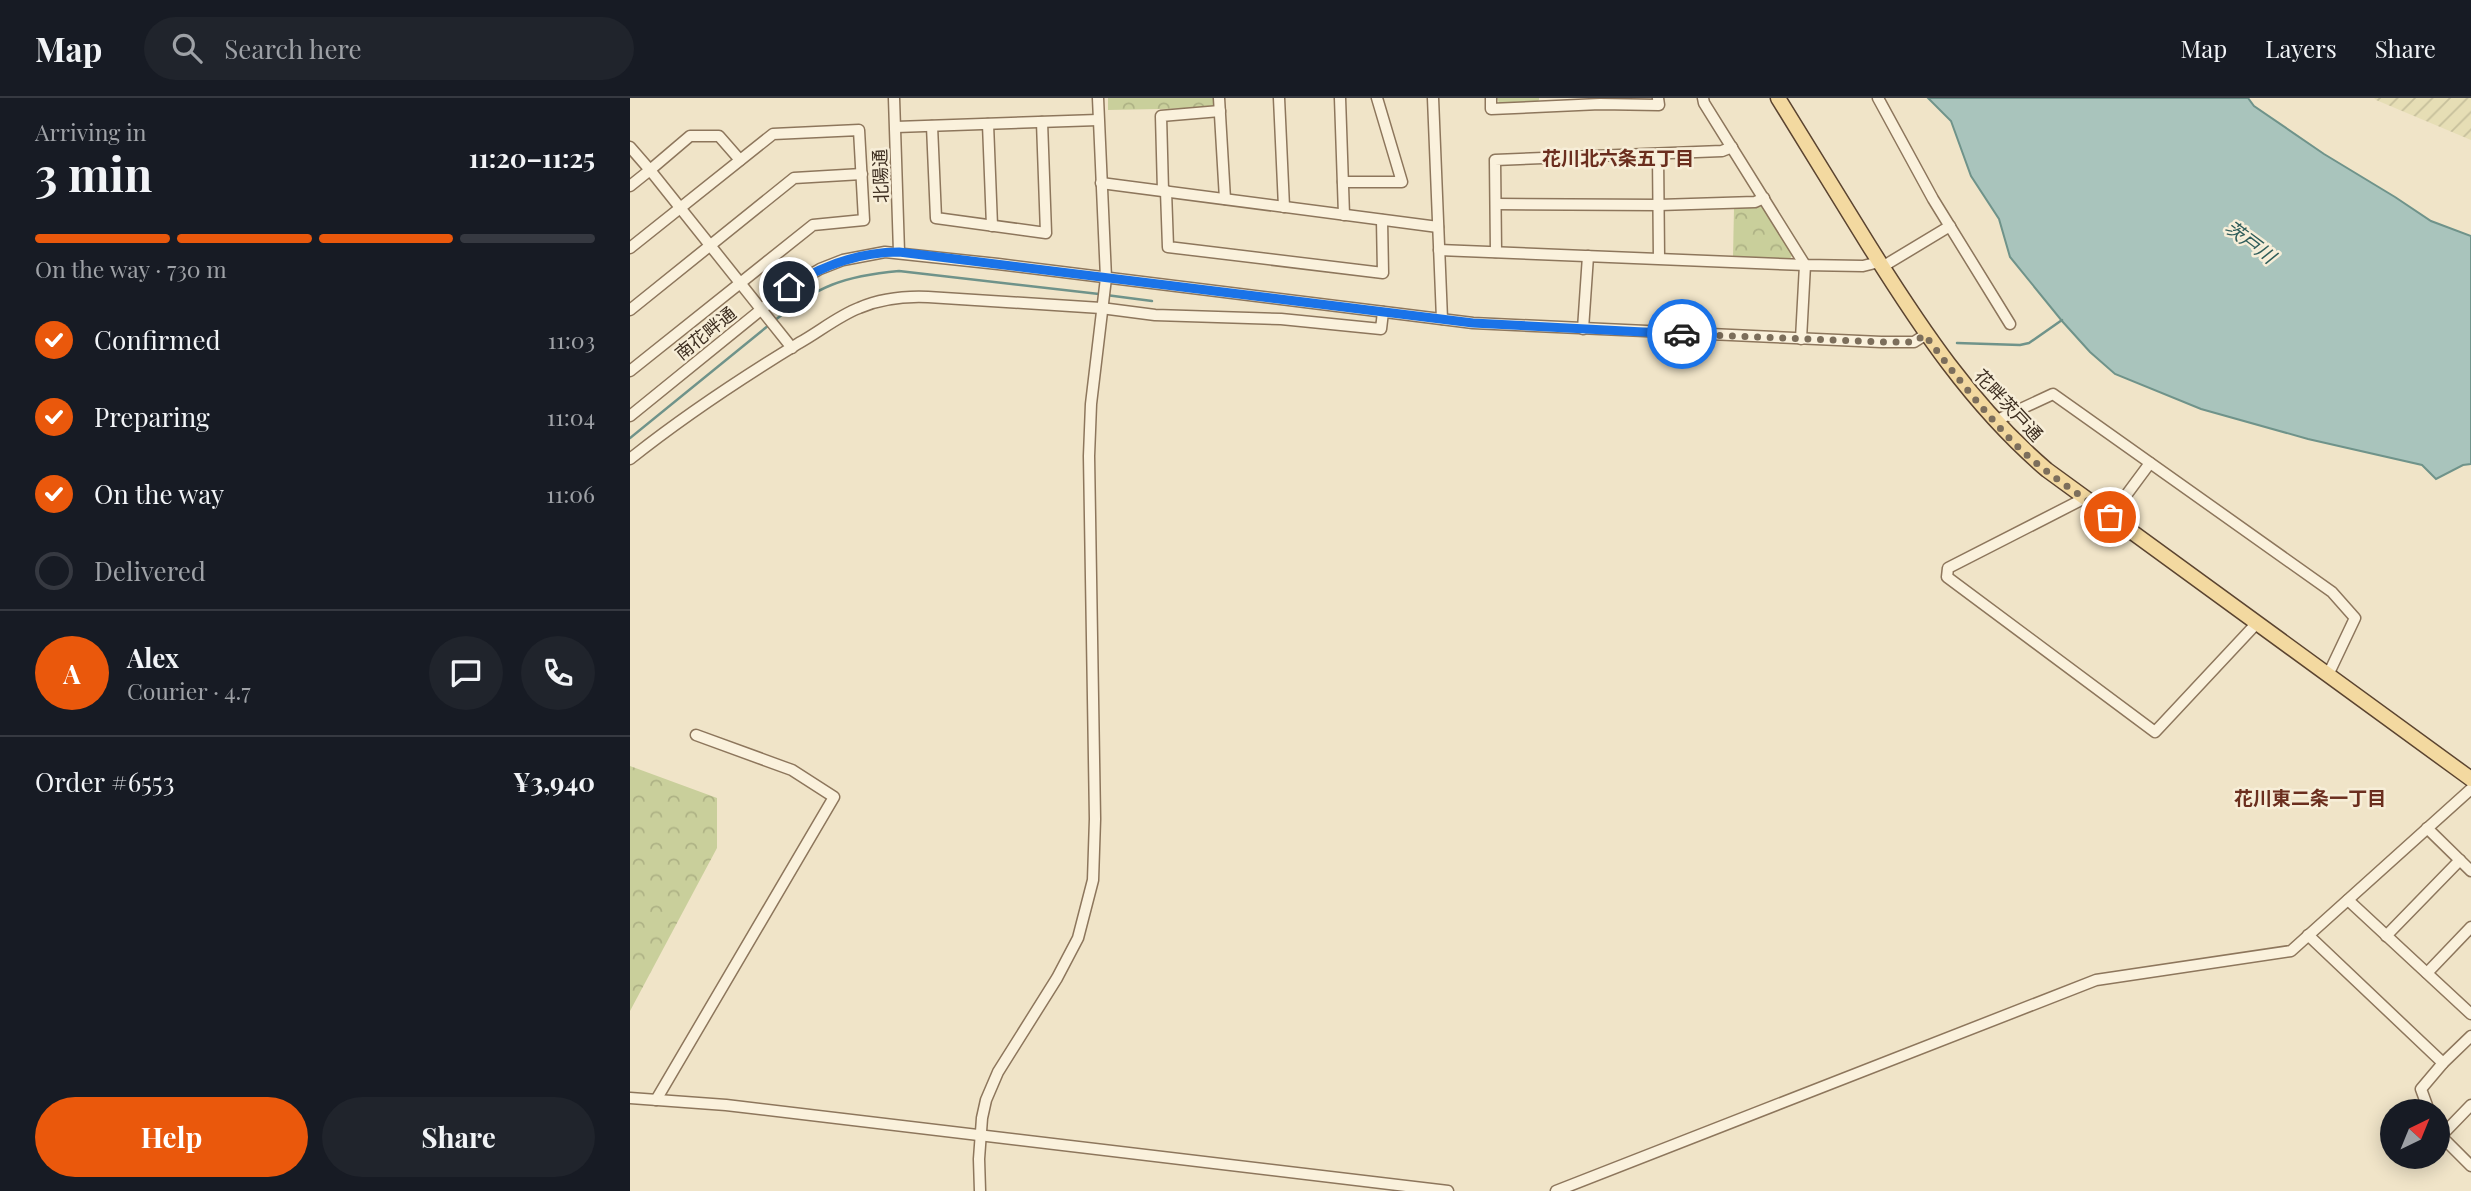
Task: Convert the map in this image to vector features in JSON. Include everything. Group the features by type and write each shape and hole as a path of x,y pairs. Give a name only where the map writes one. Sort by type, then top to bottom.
{"main road":[{"name":"花畔茨戸通","path":"1778,98 1925,335 1955,375 2012,441 2110,517 2471,779"}],"street":[{"name":"北陽通","path":"894,98 899,252"},
{"path":"980,1191 981,1137 986,1100 998,1072 1057,978 1078,938 1093,880 1095,793 1089,456 1091,404 1105,282 1097,98"},
{"path":"1219,98 1225,199"},
{"path":"1279,98 1284,207"},
{"path":"1340,98 1344,215"},
{"path":"1343,182 1402,182 1377,98"},
{"path":"1433,98 1442,319"},
{"path":"1491,98 1491,109 1545,102 1600,101 1659,105 1658,98"},
{"path":"1703,98 1805,265 1801,339"},
{"path":"1878,98 1950,226 2010,324"},
{"path":"1220,111 1161,116 1168,247 1383,273 1381,220"},
{"path":"896,127 1098,120"},
{"path":"932,126 936,218 1046,233 1042,122"},
{"path":"988,124 992,226"},
{"path":"630,248 772,134 859,130 864,220 813,225 630,371"},
{"path":"630,186 690,136 719,136 740,160"},
{"path":"630,147 792,348"},
{"path":"1496,252 1495,160 1722,151 1732,147"},
{"path":"1658,154 1659,258"},
{"path":"630,310 794,178 862,174"},
{"path":"1101,183 1438,227"},
{"path":"1496,204 1659,205 1755,202 1764,198"},
{"path":"1439,250 1863,266 1881,264 1950,226"},
{"name":"南花畔通","path":"630,416 765,314 789,287 820,269 866,254 899,252 1105,282 1442,319 1583,329 1801,339 1914,342 1925,335"},
{"path":"1583,329 1588,256"},
{"path":"630,459 681,419 792,348 858,308 883,300 906,296 1102,304 1155,315 1281,319 1381,329 1383,312"},
{"path":"1995,421 2053,394 2332,592 2355,618 2328,675"},
{"path":"2110,517 2151,463"},
{"path":"2085,498 1948,568 1947,577 2155,732 2256,624"},
{"path":"656,1100 834,797 792,770 696,735"},
{"path":"1556,1191 2096,979 2291,951 2471,789"},
{"path":"2427,828 2471,871"},
{"path":"2386,936 2460,860"},
{"path":"2348,900 2471,1014"},
{"path":"2427,973 2471,927"},
{"path":"2308,936 2443,1063"},
{"path":"2425,1099 2421,1089 2471,1036"},
{"path":"630,1098 726,1105 1448,1191"},
{"path":"2450,1124 2471,1105"},
{"path":"2450,1144 2471,1166"}],"shaded area":[{"path":"2374,98 2471,98 2471,140 2376,100"}],"green space":[{"path":"1108,98 1213,98 1214,104 1210,108 1108,110"},
{"path":"1497,98 1539,98 1539,100 1499,103"},
{"path":"1763,207 1793,254 1789,260 1733,257 1734,208"},
{"path":"630,766 717,798 717,848 630,1011"}],"water":[{"name":"茨戸川","path":"1928,98 2248,98 2254,106 2324,154 2431,221 2471,236 2471,464 2463,465 2436,479 2422,465 2308,439 2201,409 2115,374 2090,352 2062,321 2010,257 1999,219 1971,176 1951,121"}],"waterway":[{"path":"774,321 804,299 832,285 862,276 899,271 1099,294"},
{"path":"1106,295 1152,301"},
{"path":"1957,343 2020,345 2029,343 2062,320"},
{"path":"630,438 769,325"}],"way so far":[{"path":"1682,334 1881,342 1914,342 1925,335 1955,375 2012,441 2110,517"}],"district":[{"name":"花川北六条五丁目","path":"1618,157"},
{"name":"花川東二条一丁目","path":"2310,797"}],"route":[{"path":"789,287 820,269 843,260 866,254 899,252 1473,323 1682,334"}]}
